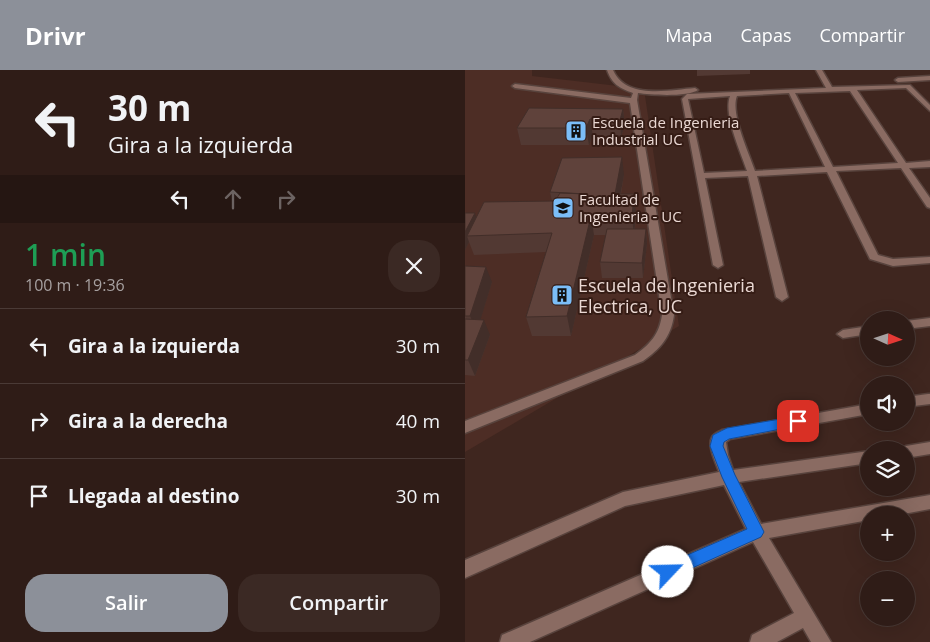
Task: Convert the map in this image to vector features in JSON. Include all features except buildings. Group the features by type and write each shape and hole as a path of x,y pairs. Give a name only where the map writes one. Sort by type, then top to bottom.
{"street":[{"path":"610,70 613,81 617,86 634,96"},
{"path":"819,70 828,87"},
{"path":"718,264 685,98 693,94 791,91 930,78"},
{"path":"515,86 609,100 634,96 828,87 908,86 930,109"},
{"path":"852,88 930,205"},
{"path":"791,91 874,257 880,262 930,260"},
{"path":"735,92 731,98 731,105 736,127 752,174 782,297"},
{"path":"465,427 639,358 657,344 667,329 668,315 634,96"},
{"path":"701,176 930,164"},
{"path":"915,324 930,322"},
{"path":"843,334 860,331"},
{"path":"915,401 928,399"},
{"path":"822,642 756,532 716,446 718,439 727,434 860,411"},
{"path":"915,450 930,448"},
{"path":"465,569 623,499 729,477 860,458"},
{"path":"509,642 756,532 930,502"},
{"path":"759,642 806,616"}],"shaded area":[{"name":"Facultad de Ingenieria - UC","path":"465,70 532,70 532,76 644,89 679,326 465,452"}],"place":[{"name":"Escuela de Ingenieria Industrial UC","path":"576,131"},
{"name":"Facultad de Ingenieria - UC","path":"563,208"},
{"name":"Escuela de Ingenieria Electrica, UC","path":"562,295"}],"route":[{"path":"668,572 756,532 716,446 718,439 727,434 798,421"}]}
